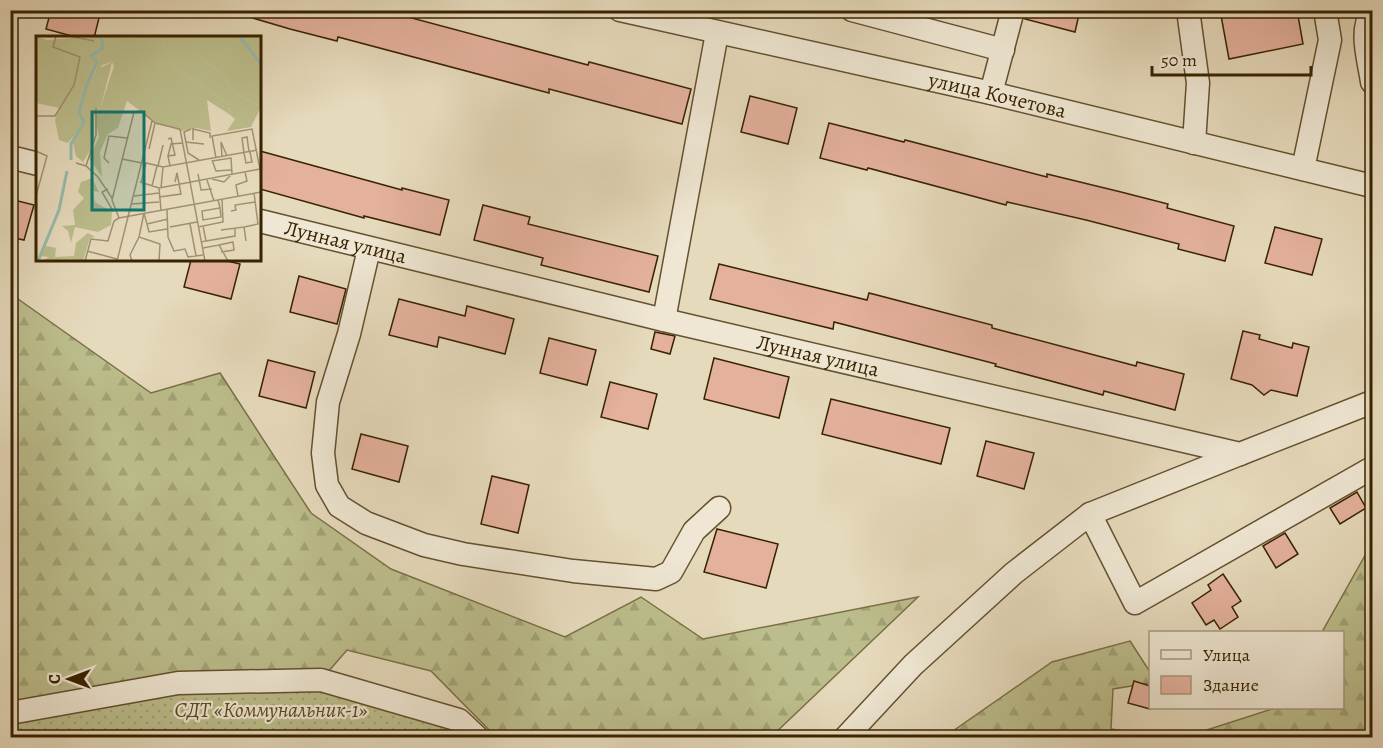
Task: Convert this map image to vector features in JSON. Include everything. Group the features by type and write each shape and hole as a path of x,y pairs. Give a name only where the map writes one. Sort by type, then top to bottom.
{"street":[{"name":"улица Кочетова","path":"620,10 991,93 1372,186"},
{"path":"852,10 1003,50"},
{"path":"991,93 1013,10"},
{"path":"1188,10 1198,83 1194,143"},
{"path":"1303,169 1330,40 1325,10"},
{"path":"1372,12 1367,19 1365,39 1372,82"},
{"path":"664,320 717,33"},
{"path":"10,157 36,164"},
{"name":"Лунная улица","path":"261,221 664,320 1240,454"},
{"path":"369,249 349,334 328,402 323,453 327,485 339,506 366,523 424,545 462,554 573,571 656,579 671,572 694,531 719,508"},
{"path":"845,738 921,657 1014,573 1090,514 1372,402"},
{"path":"1090,514 1135,603 1372,468"},
{"path":"10,713 178,683 321,680 459,720 478,738"}],"green space":[{"path":"11,294 151,393 220,373 311,513 391,569 565,637 641,597 703,639 918,597 771,737 496,737 431,671 347,650 321,680 11,713"},
{"path":"1372,543 1372,737 1185,737 1272,709 1344,709 1344,631 1323,631"},
{"path":"1130,641 1149,670 1149,683 1113,689 1111,729 1168,737 943,738 1052,662"},
{"name":"СДТ «Коммунальник-1»","path":"321,680 478,738 11,738 11,713 178,683"}],"building":[{"path":"51,10 101,10 94,36 72,36 46,29"},
{"path":"247,10 382,10 588,65 589,62 691,89 682,124 549,89 549,93 338,37 337,41 290,29 246,16"},
{"path":"1026,10 1080,10 1075,32 1025,19"},
{"path":"1220,10 1297,10 1303,44 1229,59"},
{"path":"750,96 797,108 788,144 741,132"},
{"path":"829,123 1047,177 1047,174 1121,192 1168,204 1167,208 1234,226 1225,261 1178,249 1179,244 1086,220 1007,202 1006,205 868,168 867,170 820,158"},
{"path":"261,151 402,190 402,188 449,200 440,235 364,216 364,218 261,189"},
{"path":"10,199 34,205 24,240 10,237"},
{"path":"483,205 530,217 528,224 658,256 649,292 541,265 543,258 474,240"},
{"path":"1275,227 1322,239 1312,275 1265,263"},
{"path":"191,261 227,261 240,264 231,299 184,287"},
{"path":"719,264 867,300 869,293 1136,366 1137,362 1184,374 1175,410 1104,391 1103,395 995,366 996,364 834,322 833,329 710,299"},
{"path":"299,276 346,289 337,324 290,312"},
{"path":"399,299 465,316 467,306 514,319 505,354 439,337 437,347 389,335"},
{"path":"1243,331 1260,335 1259,339 1292,348 1293,343 1309,347 1297,396 1271,390 1264,395 1252,385 1231,379"},
{"path":"655,332 675,336 670,354 651,349"},
{"path":"549,338 596,350 587,385 540,373"},
{"path":"714,358 789,377 779,418 704,399"},
{"path":"268,360 315,372 306,408 259,396"},
{"path":"610,382 657,394 648,429 601,417"},
{"path":"831,399 950,428 941,464 822,434"},
{"path":"361,434 408,446 399,482 352,469"},
{"path":"986,441 1034,453 1024,489 977,476"},
{"path":"492,476 529,485 518,533 481,524"},
{"path":"1357,492 1366,508 1340,524 1330,508"},
{"path":"717,529 778,544 766,588 704,572"},
{"path":"1285,533 1298,554 1276,568 1263,546"},
{"path":"1223,574 1241,601 1232,607 1238,617 1220,629 1214,620 1206,625 1192,603 1211,590 1208,585"},
{"path":"1134,681 1149,686 1149,709 1128,703"}]}
